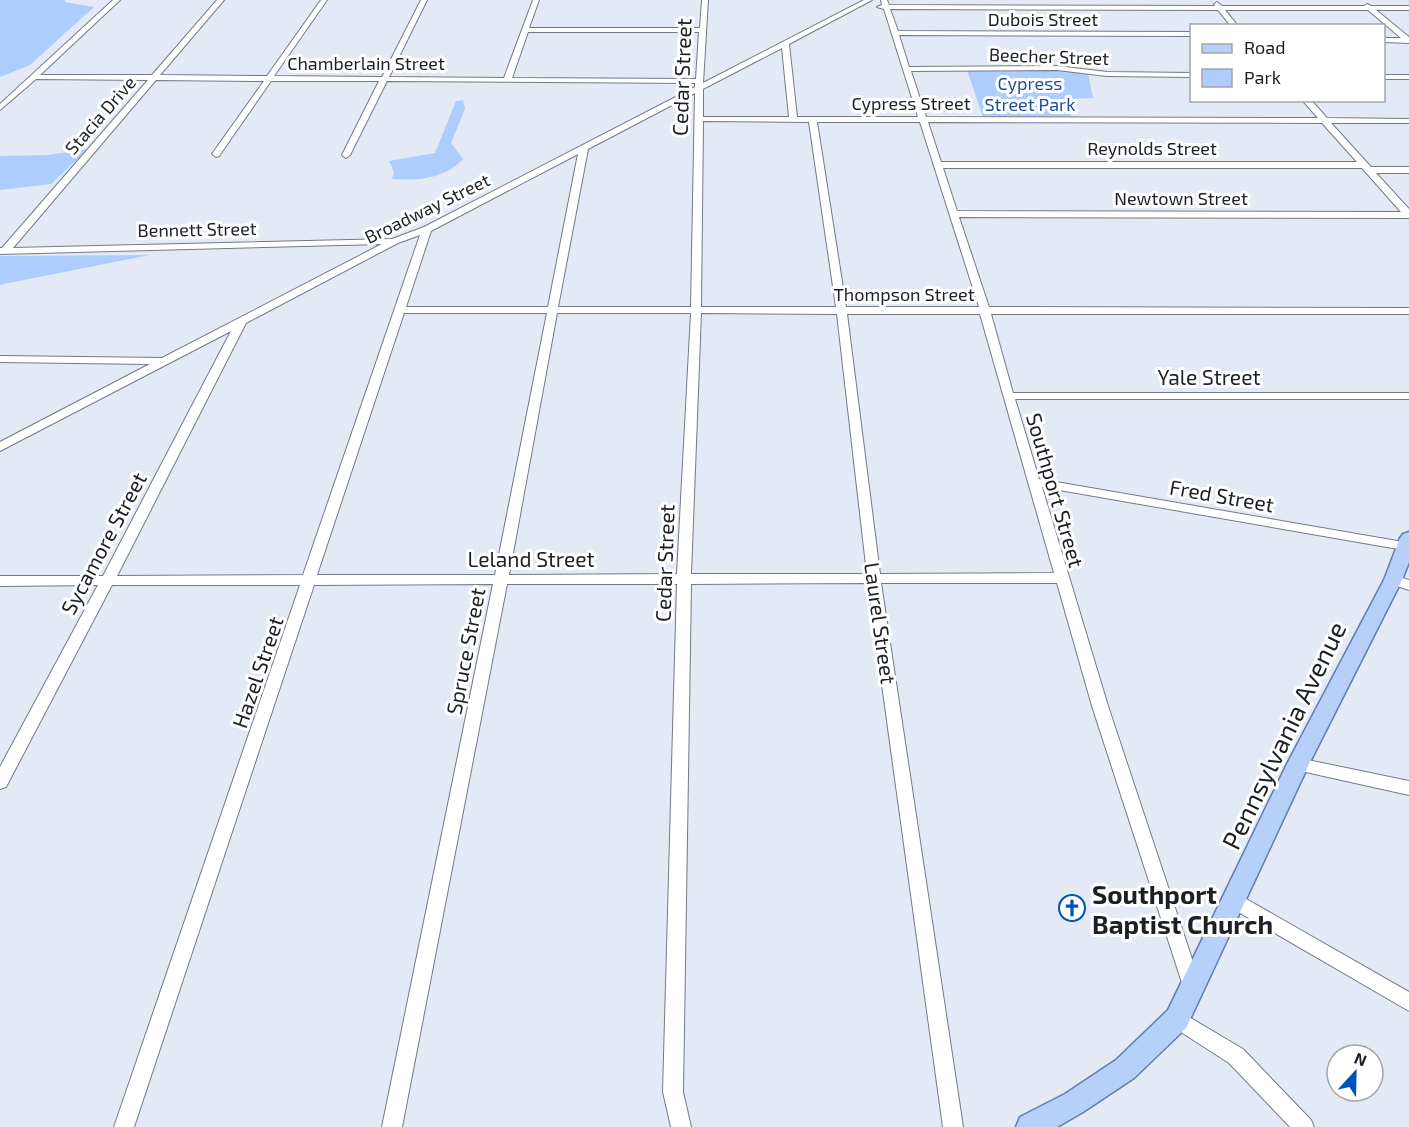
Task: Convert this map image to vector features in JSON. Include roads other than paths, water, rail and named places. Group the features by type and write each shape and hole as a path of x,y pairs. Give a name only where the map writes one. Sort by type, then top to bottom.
{"main road":[{"name":"Pennsylvania Avenue","path":"1037,1126 1125,1069 1177,1019 1298,764 1401,582 1407,542"}],"street":[{"path":"0,108 117,0"},
{"name":"Stacia Drive","path":"3,251 221,0"},
{"path":"216,154 324,0"},
{"path":"346,155 424,0"},
{"path":"508,78 536,0"},
{"name":"Cedar Street","path":"681,1127 673,1092 684,579 696,310 699,84 705,0"},
{"name":"Broadway Street","path":"0,447 395,241 427,229 699,84 869,0"},
{"path":"1213,0 1233,24"},
{"path":"1360,0 1409,40"},
{"path":"857,6 885,4 1409,8"},
{"name":"Southport Street","path":"885,4 985,311 1061,578 1193,989"},
{"path":"525,30 703,30"},
{"name":"Dubois Street","path":"895,33 1190,34"},
{"path":"1385,40 1409,40"},
{"path":"785,43 793,119"},
{"name":"Beecher Street","path":"905,69 1057,68 1107,74 1190,75"},
{"name":"Chamberlain Street","path":"32,77 508,78 699,84"},
{"path":"1385,77 1409,77"},
{"path":"1308,102 1409,215"},
{"name":"Cypress Street","path":"700,119 1409,121"},
{"name":"Laurel Street","path":"813,119 849,362 874,577 953,1127"},
{"name":"Spruce Street","path":"392,1127 584,147"},
{"name":"Reynolds Street","path":"938,165 1367,167 1409,170"},
{"name":"Newtown Street","path":"954,214 1409,215"},
{"name":"Hazel Street","path":"124,1127 427,229"},
{"name":"Bennett Street","path":"3,251 395,241"},
{"name":"Thompson Street","path":"399,310 1409,311"},
{"name":"Sycamore Street","path":"0,782 108,580 241,322"},
{"path":"0,359 165,361"},
{"name":"Yale Street","path":"1009,396 1409,396"},
{"name":"Fred Street","path":"1033,482 1407,542"},
{"name":"Leland Street","path":"0,581 1061,578"},
{"path":"1298,764 1409,788"},
{"path":"1234,900 1409,1002"},
{"path":"1177,1019 1236,1056 1304,1127"}],"place":[{"name":"Southport Baptist Church","path":"1072,908"}],"park label":[{"name":"Cypress Street Park","path":"1030,94"}]}
